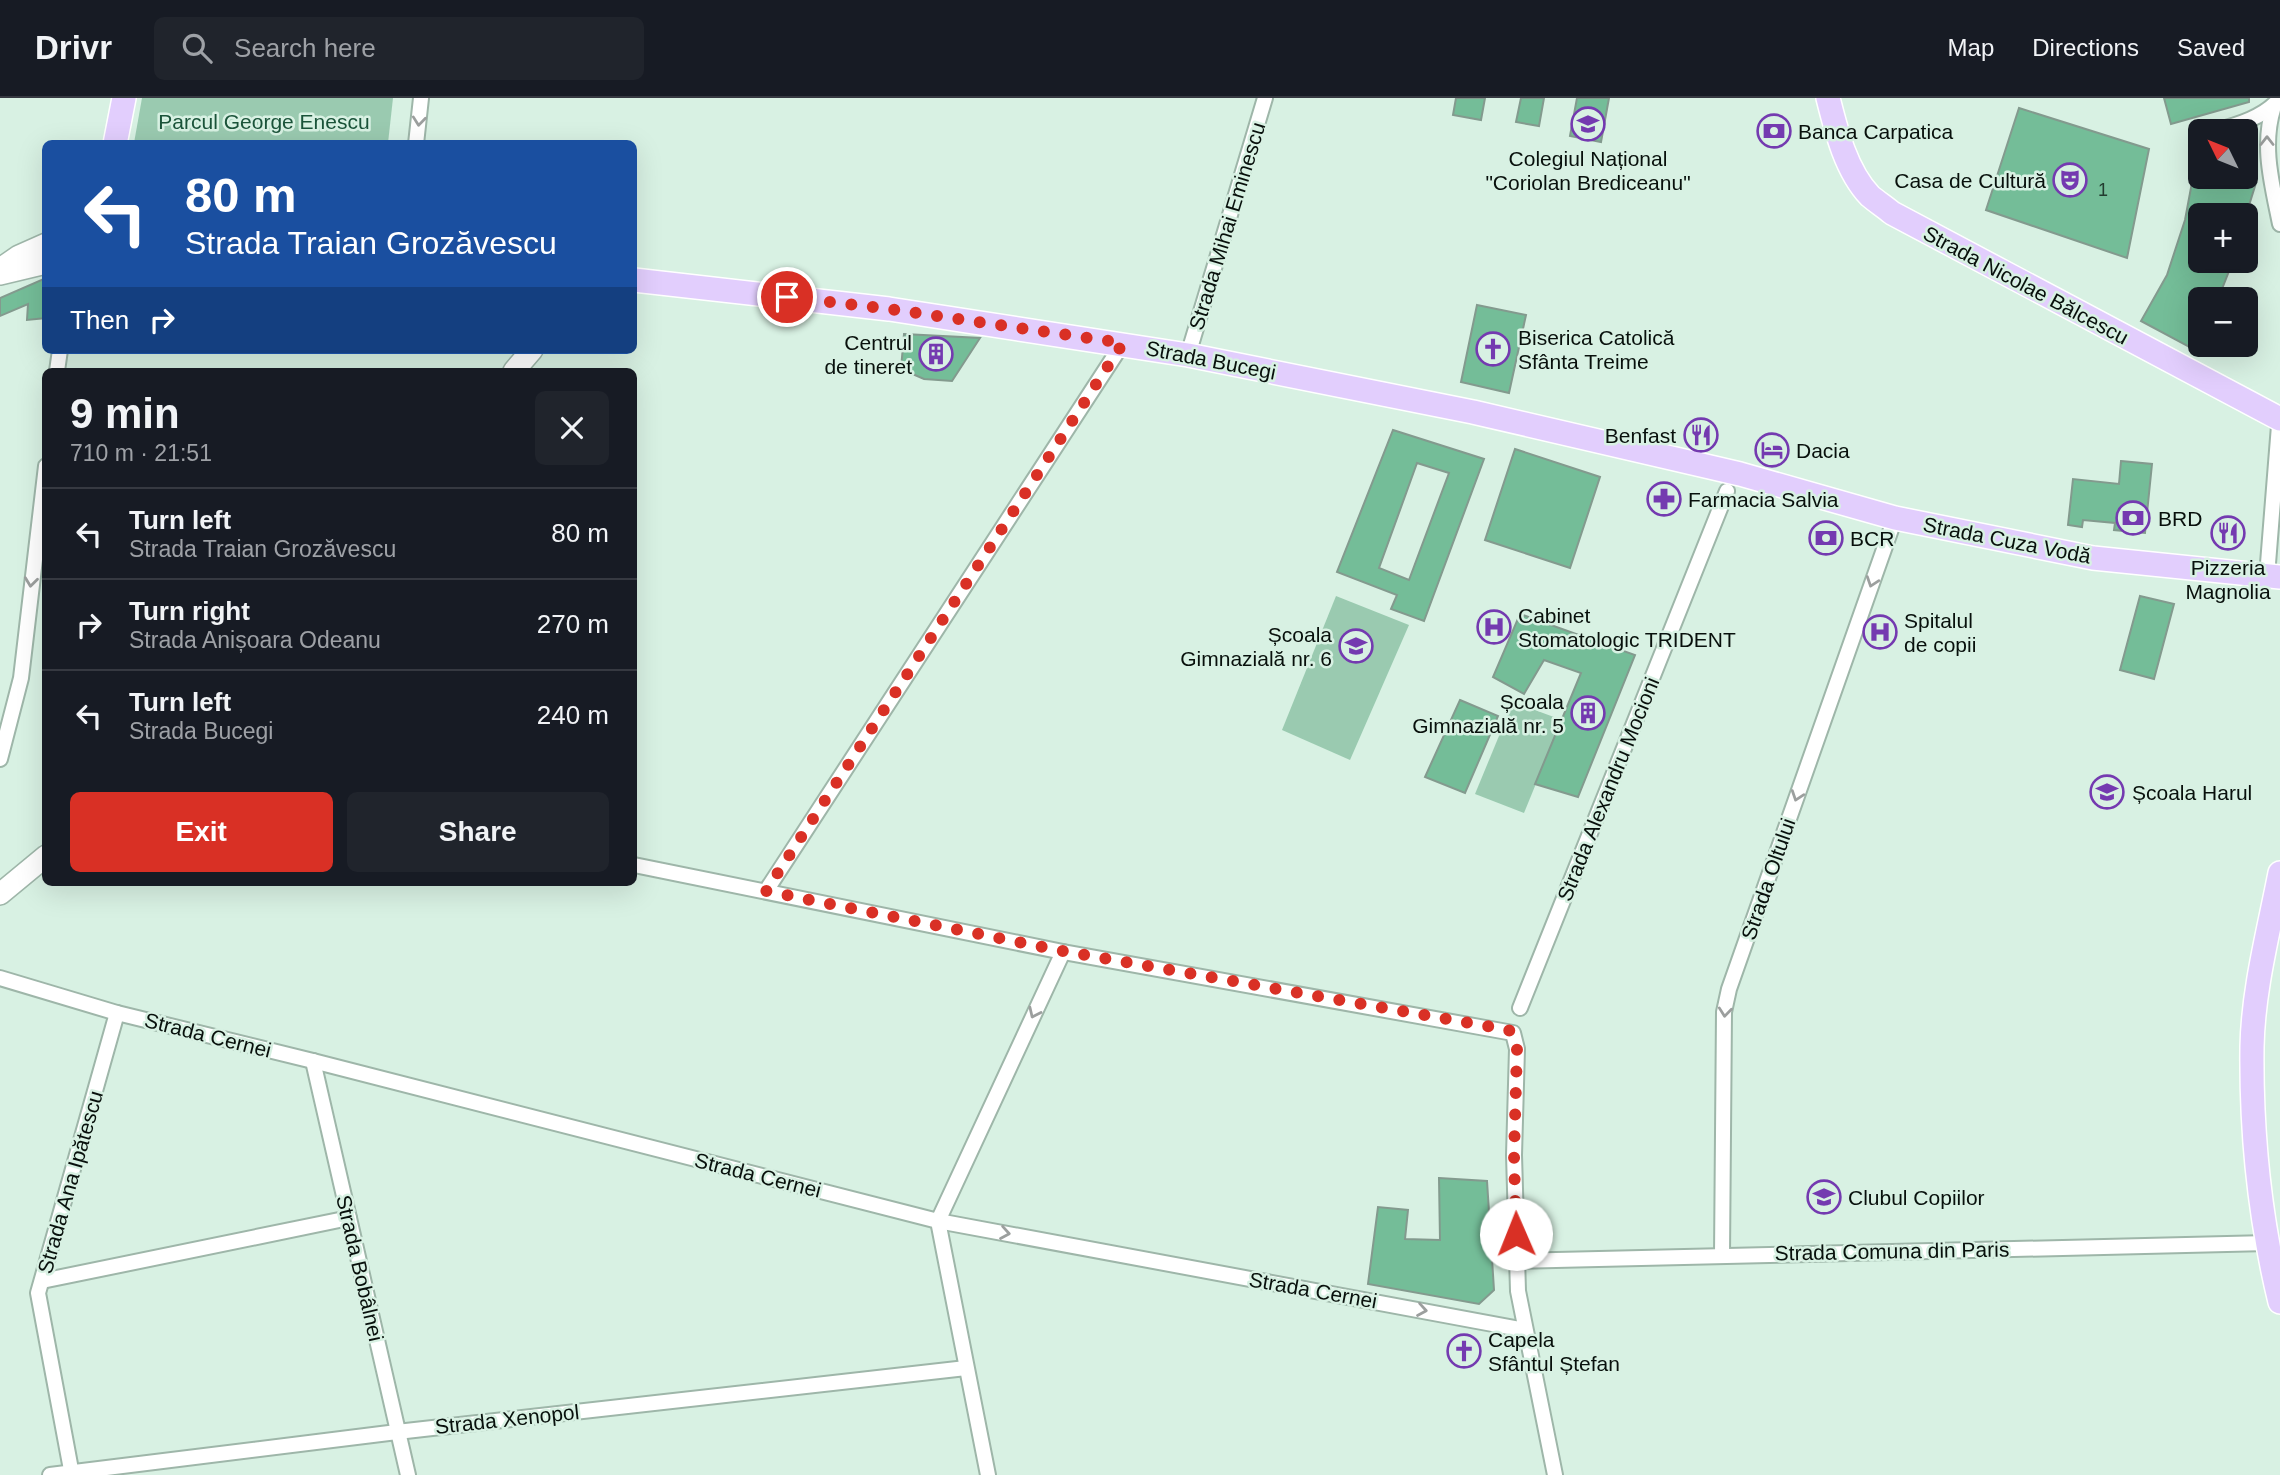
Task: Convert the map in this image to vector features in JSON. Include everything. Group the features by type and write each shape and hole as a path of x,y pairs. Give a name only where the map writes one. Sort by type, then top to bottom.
{"main road":[{"path":"117,140 124,98"},
{"name":"Strada Nicolae Bălcescu","path":"1824,99 1853,169 1869,195 1892,213 2280,419"},
{"path":"0,272 19,256 42,246"},
{"path":"0,272 42,264"},
{"name":"Strada Bucegi","path":"637,280 889,309 1123,343 1473,412 1734,482"},
{"path":"517,368 529,354"},
{"name":"Strada Cuza Vodă","path":"1734,482 2093,558 2273,577"},
{"path":"1,891 42,859"},
{"path":"2279,1294 2268,1243 2256,1141 2252,1045 2259,978 2280,873"}],"street":[{"path":"416,140 421,98"},
{"name":"Strada Mihai Eminescu","path":"1188,355 1265,98"},
{"path":"2246,119 2277,102"},
{"path":"2277,102 2267,138 2280,223"},
{"path":"766,891 1123,343"},
{"path":"2273,577 2280,413"},
{"name":"Strada Alexandru Mocioni","path":"1520,1008 1734,482"},
{"path":"0,759 21,678 42,500"},
{"name":"Strada Oltului","path":"1722,1255 1724,1012 1729,989 1895,517"},
{"path":"637,866 1063,951 1513,1033 1517,1049 1514,1155 1516,1261 1525,1330 1555,1475"},
{"path":"988,1475 938,1221 1063,951"},
{"name":"Strada Cernei","path":"0,978 117,1013 938,1221 1525,1330"},
{"name":"Strada Ana Ipătescu","path":"72,1474 38,1293 117,1013"},
{"name":"Strada Bobâlnei","path":"313,1061 408,1475"},
{"path":"42,1281 349,1218"},
{"name":"Strada Comuna din Paris","path":"1516,1261 2268,1243"},
{"name":"Strada Xenopol","path":"50,1475 397,1432 965,1368"}],"green space":[{"name":"Parcul George Enescu","path":"142,98 393,98 388,140 135,140"},
{"path":"1336,596 1409,625 1350,760 1282,730"},
{"path":"1513,702 1562,720 1524,813 1475,794"}],"building":[{"name":"Colegiul Național \"Coriolan Brediceanu\"","path":"1456,98 1485,98 1481,120 1453,115"},
{"name":"Colegiul Național \"Coriolan Brediceanu\"","path":"1521,98 1544,98 1539,126 1516,122"},
{"name":"Colegiul Național \"Coriolan Brediceanu\"","path":"1577,98 1609,98 1601,142 1570,136"},
{"path":"2164,98 2249,98 2249,102 2171,124"},
{"name":"Casa de Cultură","path":"2019,108 2149,149 2127,258 1986,210"},
{"path":"2191,189 2254,189 2250,203 2188,203"},
{"path":"2188,204 2188,273 2228,273 2223,287 2188,287 2188,346 2141,321 2167,275"},
{"path":"42,280 42,318 27,320 28,304 0,316 0,298"},
{"name":"Biserica Catolică Sfânta Treime","path":"1477,305 1526,315 1509,393 1461,382"},
{"name":"Centrul de tineret","path":"904,334 980,338 952,381 924,379 901,369"},
{"path":"1393,430 1484,459 1424,621 1391,609 1397,595 1337,572","holes":["1417,463 1449,473 1409,580 1379,568"]},
{"path":"1515,449 1600,477 1570,568 1485,540"},
{"path":"2121,461 2152,464 2145,533 2114,530 2115,523 2083,520 2082,527 2068,525 2073,479 2119,484"},
{"path":"2140,596 2174,604 2154,679 2120,670"},
{"name":"Școala Gimnazială nr. 5","path":"1520,614 1635,655 1578,797 1535,784 1581,673 1544,660 1524,694 1493,677"},
{"path":"1460,700 1498,716 1465,793 1425,777"},
{"path":"1439,1178 1487,1181 1494,1290 1479,1304 1368,1284 1378,1207 1408,1210 1405,1239 1440,1240"},
{"name":"Capela Sfântul Ștefan","path":"1464,1341 1471,1344 1474,1351 1471,1358 1464,1361 1457,1358 1454,1351 1457,1344"}],"place":[{"name":"Colegiul Național \"Coriolan Brediceanu\"","path":"1588,124"},
{"name":"Banca Carpatica","path":"1774,131"},
{"name":"Casa de Cultură","path":"2070,180"},
{"name":"Biserica Catolică Sfânta Treime","path":"1493,349"},
{"name":"Centrul de tineret","path":"936,354"},
{"name":"Benfast","path":"1701,435"},
{"name":"Dacia","path":"1772,450"},
{"name":"Farmacia Salvia","path":"1664,499"},
{"name":"BRD","path":"2133,518"},
{"name":"Pizzeria Magnolia","path":"2228,533"},
{"name":"BCR","path":"1826,538"},
{"name":"Cabinet Stomatologic TRIDENT","path":"1494,627"},
{"name":"Spitalul de copii","path":"1880,632"},
{"name":"Școala Gimnazială nr. 6","path":"1356,646"},
{"name":"Școala Gimnazială nr. 5","path":"1588,713"},
{"name":"Școala Harul","path":"2107,792"},
{"name":"Clubul Copiilor","path":"1824,1197"},
{"name":"Capela Sfântul Ștefan","path":"1464,1351"}],"route":[{"path":"787,297 1123,343 766,891 1063,951 1509,1030 1516,1040 1517,1049 1514,1155 1516,1234"}]}
